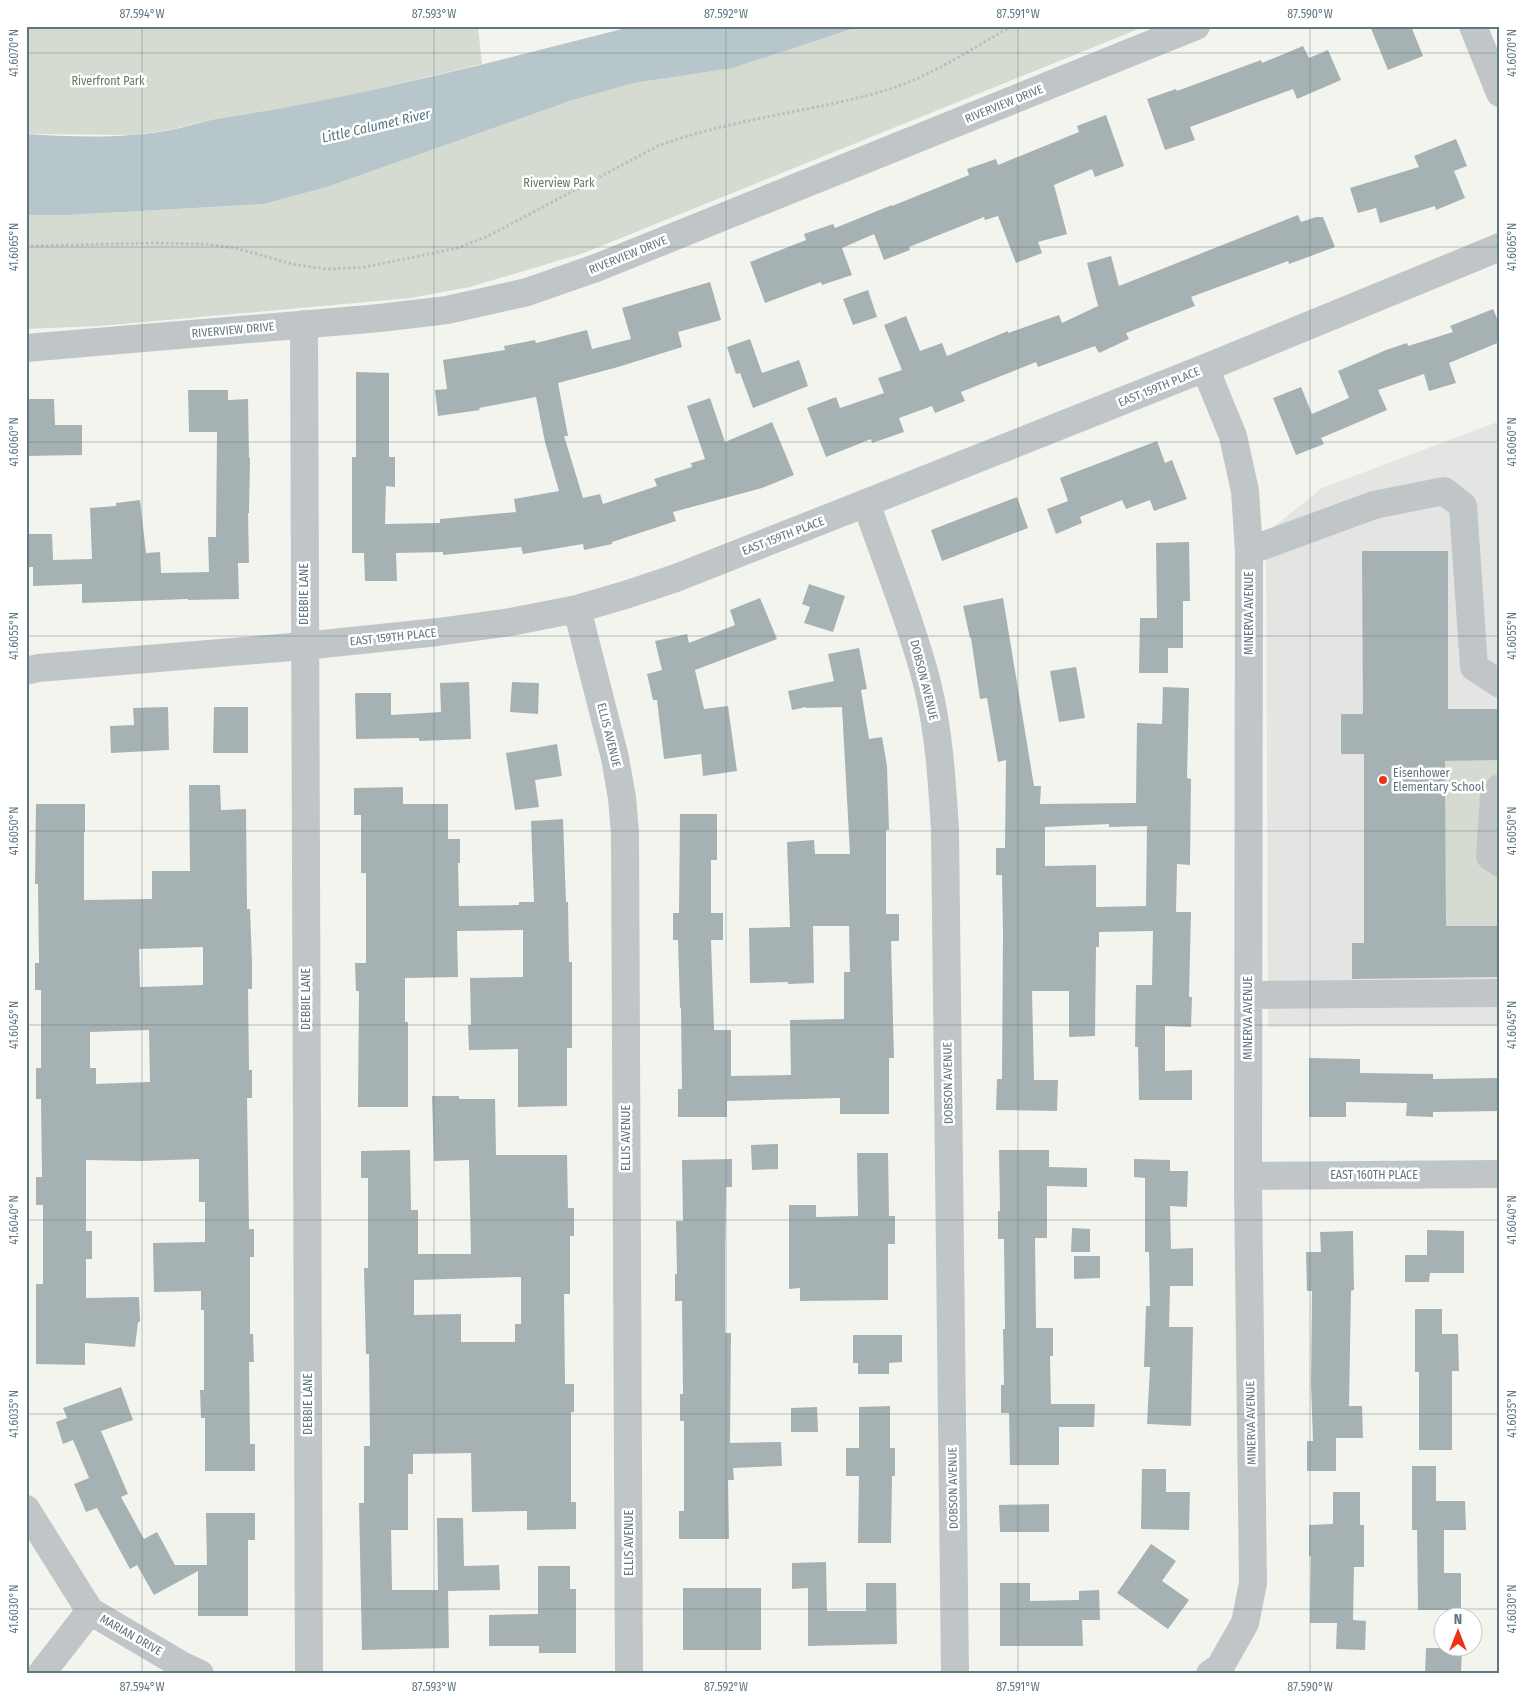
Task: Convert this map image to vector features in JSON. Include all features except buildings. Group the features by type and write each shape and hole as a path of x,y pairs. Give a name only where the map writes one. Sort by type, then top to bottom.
{"street":[{"name":"RIVERVIEW DRIVE","path":"26,348 380,318 447,310 527,292 596,268 1196,26"},
{"path":"1473,26 1500,93"},
{"name":"EAST 159TH PLACE","path":"30,664 304,646 438,632 510,622 577,609 676,578 1205,368 1500,247"},
{"name":"DEBBIE LANE","path":"304,324 309,1674"},
{"name":"MINERVA AVENUE","path":"1205,368 1233,436 1245,491 1249,551 1248,1176 1253,1583 1245,1624 1215,1670"},
{"path":"1249,551 1374,505 1444,491 1464,506 1474,667 1500,684"},
{"name":"DOBSON AVENUE","path":"866,503 916,643 929,693 942,776 945,830 955,1674"},
{"name":"ELLIS AVENUE","path":"577,609 615,758 622,798 625,834 629,1674"},
{"path":"1500,788 1494,797 1490,856 1500,863"},
{"path":"1248,995 1500,993"},
{"name":"EAST 160TH PLACE","path":"1248,1176 1500,1174"},
{"name":"MARIAN DRIVE","path":"26,1509 90,1611 183,1666 200,1674"},
{"path":"40,1674 90,1611"}],"path":[{"path":"26,246 154,243 206,244 235,248 296,265 328,269 365,267 458,248 488,236 658,146 686,136 892,88 926,74 1012,26"}],"shaded area":[{"name":"Eisenhower Elementary School","path":"1500,421 1500,1026 1268,1027 1266,533 1322,488"}],"green space":[{"name":"Riverfront Park","path":"26,26 478,26 482,64 357,94 270,112 202,122 169,130 132,135 26,134"},
{"name":"Riverview Park","path":"861,26 1146,26 584,253 470,287 411,298 100,326 26,329 26,215 70,215 264,204 327,187 570,101 634,83 733,68"},
{"path":"1500,760 1500,926 1446,926 1445,761"}],"water":[{"name":"Little Calumet River","path":"634,26 861,26 733,68 634,83 570,101 327,187 264,204 70,215 26,215 26,134 117,136 170,130 217,119 375,90"}],"place":[{"name":"Eisenhower Elementary School","path":"1383,780"}]}
